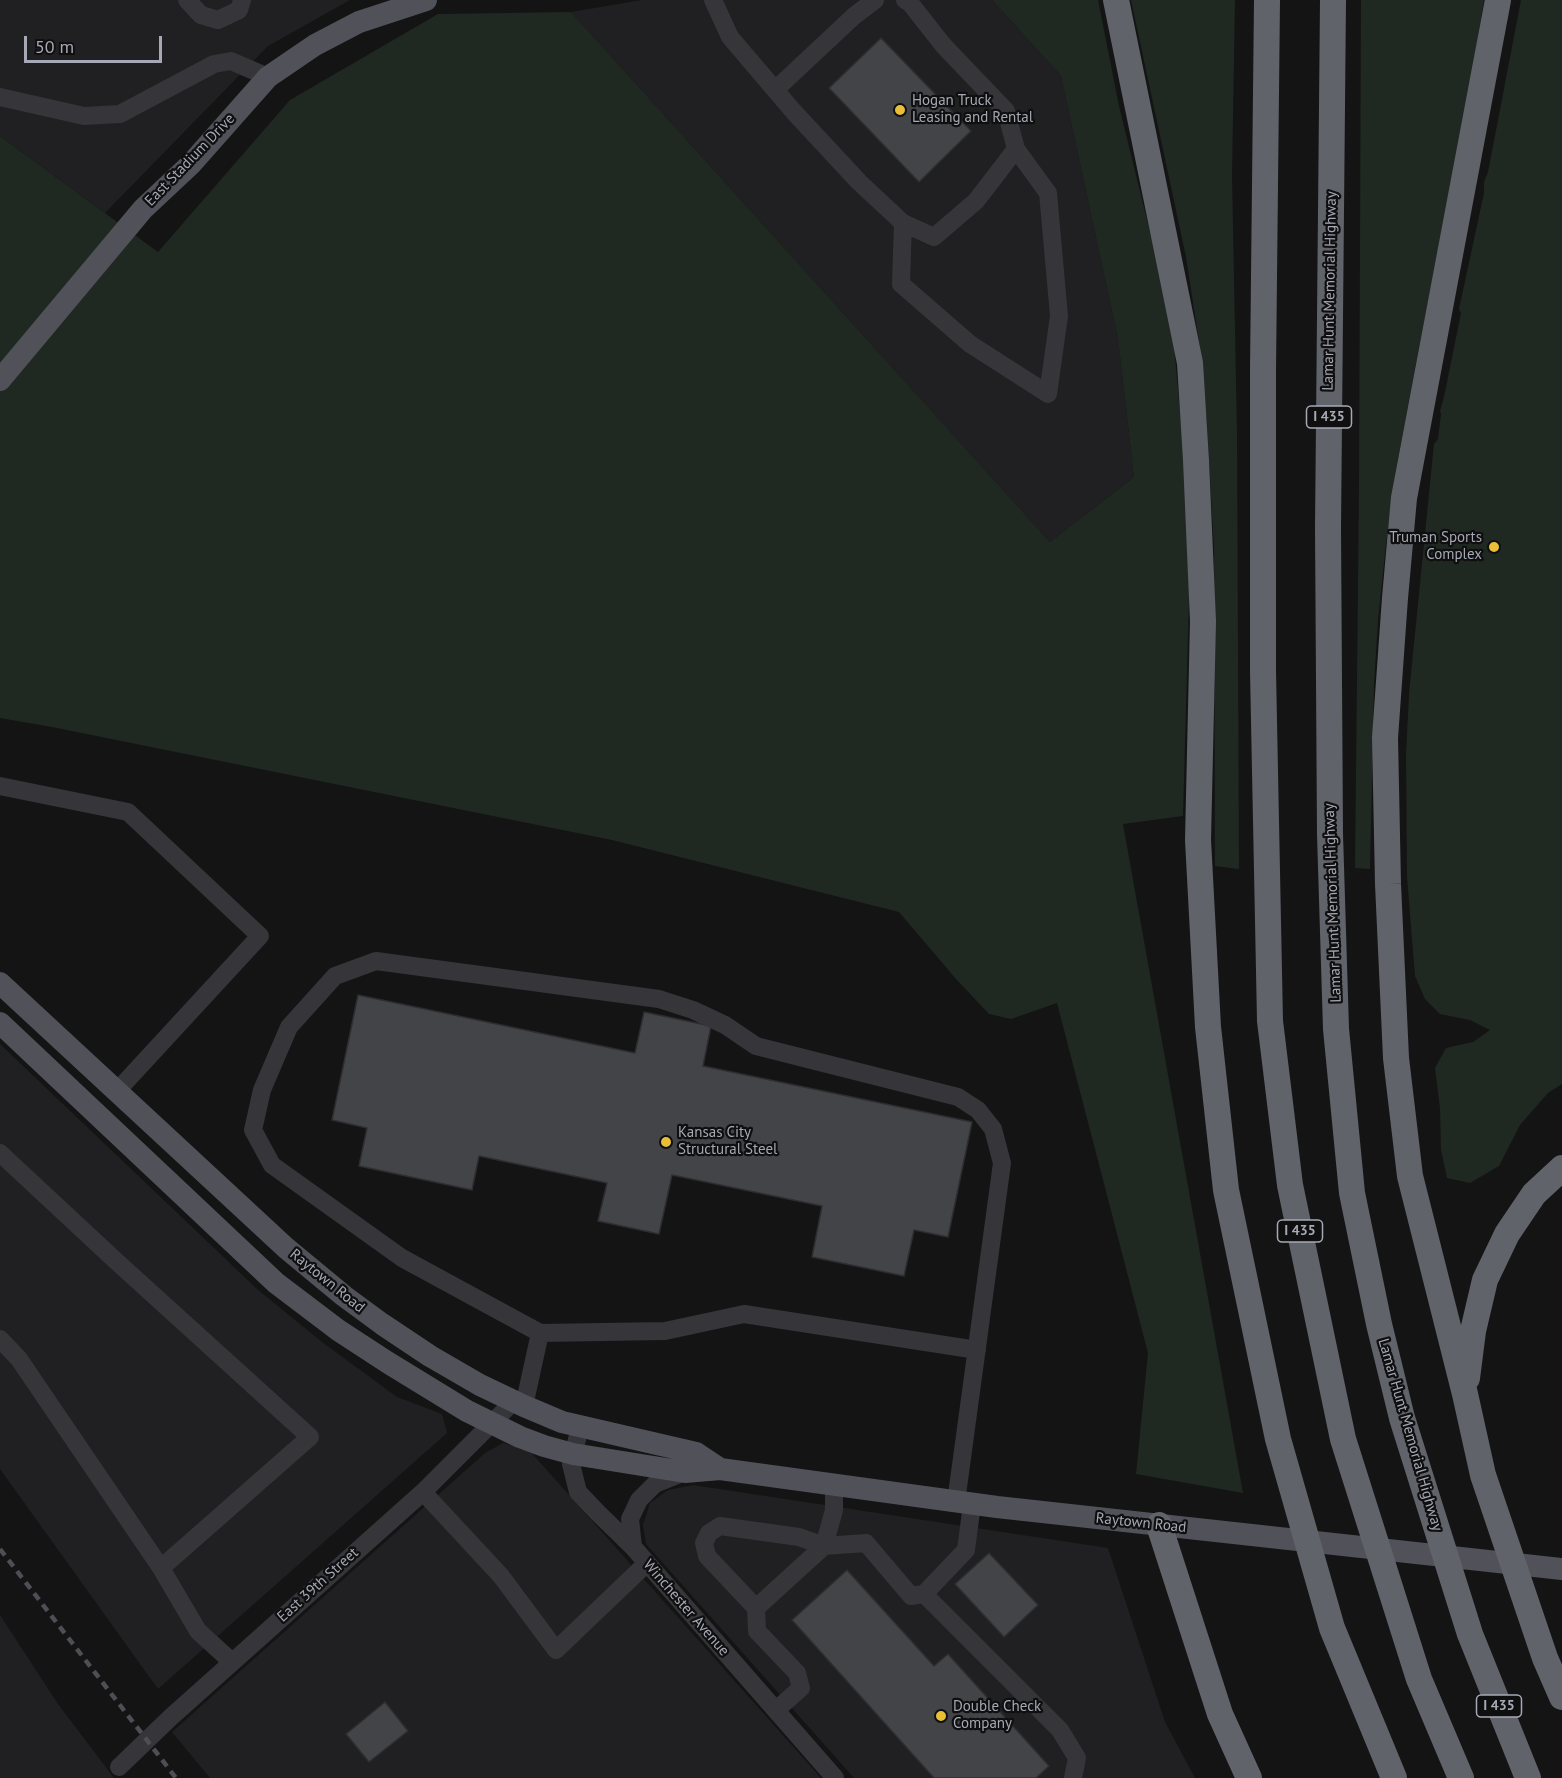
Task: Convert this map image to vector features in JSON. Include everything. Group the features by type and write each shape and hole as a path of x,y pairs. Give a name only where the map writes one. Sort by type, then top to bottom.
{"highway":[{"path":"1116,0 1190,363 1203,621 1198,840 1208,1027 1226,1190 1278,1439 1332,1628 1394,1778"},
{"name":"I 435","path":"1267,0 1263,637 1270,1021 1290,1185 1343,1439 1419,1679 1461,1778"},
{"name":"Lamar Hunt Memorial Highway","path":"1333,0 1328,528 1330,834 1336,1029 1352,1193 1378,1324 1402,1418 1470,1634 1528,1778"},
{"path":"1498,0 1404,498 1385,738 1388,884 1396,1058 1410,1176 1483,1475 1545,1658 1562,1697"},
{"path":"1465,1394 1473,1331 1485,1280 1512,1226 1534,1194 1562,1168"},
{"path":"1159,1525 1220,1714 1249,1778"}],"main road":[{"name":"East Stadium Drive","path":"0,380 143,209 191,164 268,78 315,45 359,22 426,0"},
{"name":"Raytown Road","path":"0,983 286,1248 344,1296 430,1356 480,1385 562,1422 696,1453 720,1469"},
{"name":"Raytown Road","path":"0,1023 276,1283 338,1330 437,1392 491,1424 544,1446 573,1454 685,1472 720,1469 964,1503 1562,1569"},
{"path":"183,1196 205,1174"}],"street":[{"path":"187,0 201,15 218,20 239,10 242,0"},
{"path":"713,0 730,37 859,183 903,224 934,237 976,201 1016,149"},
{"path":"775,90 854,16 875,0"},
{"path":"903,224 901,284 970,344 1048,394 1059,316 1048,193 1016,149 1006,111 905,0"},
{"path":"0,97 84,116 120,114 202,70 231,61 268,78"},
{"path":"0,786 128,812 260,936 117,1091"},
{"path":"776,1710 801,1688 797,1673 757,1631 756,1608 707,1556 704,1543 709,1533 720,1526 799,1537 824,1546 866,1542 911,1596 924,1594 966,1550 964,1503 977,1350 1002,1163 993,1129 978,1110 958,1097 756,1046 725,1025 693,1010 659,999 376,961 335,976 289,1027 262,1090 253,1130 272,1165 402,1258 540,1333 665,1331 744,1314 977,1350"},
{"path":"0,1153 310,1437 161,1568"},
{"path":"519,1403 540,1333"},
{"path":"0,1339 19,1359 161,1568 198,1631 232,1662"},
{"name":"East 39th Street","path":"119,1767 171,1717 423,1492 491,1424 519,1403"},
{"name":"Winchester Avenue","path":"580,1427 571,1464 578,1492 633,1547 835,1778"},
{"path":"633,1547 630,1519 639,1500 655,1484 685,1472"},
{"path":"756,1608 824,1546 834,1510 834,1485"},
{"path":"423,1492 501,1576 556,1650 647,1563"},
{"path":"924,1594 1060,1730 1077,1758 1073,1778"}],"shaded area":[{"path":"0,0 350,0 268,46 105,213 0,136"},
{"path":"642,0 992,0 1061,76 1118,339 1134,477 1050,542 571,12"},
{"path":"992,0 1098,0 1119,106 1173,333 1187,493 1190,562 1183,816 1123,824 1243,1493 1136,1474 1148,1353 1057,1003 1011,1019 989,1014 899,912 612,840 0,718 0,136 158,252 290,100 438,14 571,12 1050,542 1134,477 1118,339 1061,76"},
{"path":"1131,0 1235,0 1232,175 1237,434 1239,869 1215,866 1214,549 1201,354 1186,257"},
{"path":"1361,0 1484,0 1467,103 1396,470 1386,544 1374,685 1370,869 1355,868"},
{"name":"Truman Sports Complex","path":"1521,0 1562,0 1562,1084 1548,1093 1520,1125 1499,1166 1470,1183 1447,1178 1441,1150 1440,1108 1435,1068 1446,1048 1473,1042 1490,1030 1470,1020 1440,1014 1425,999 1415,976 1407,877 1406,755 1409,694 1434,444 1438,439 1440,411 1461,313 1459,309"},
{"path":"0,1044 257,1289 322,1342 397,1397 442,1414 447,1433 158,1689 0,1469"},
{"path":"503,1443 529,1450 821,1778 210,1778 172,1732 485,1453"},
{"path":"693,1485 1108,1548 1165,1722 1195,1778 854,1778 646,1544 643,1525 650,1503 668,1490"},
{"path":"0,1615 58,1704 114,1778 0,1778"}],"building":[{"name":"Hogan Truck Leasing and Rental","path":"881,38 971,131 919,182 829,88"},
{"name":"Kansas City Structural Steel","path":"358,995 635,1053 644,1012 711,1026 703,1066 972,1122 948,1237 914,1230 904,1276 812,1257 822,1206 672,1175 659,1234 598,1221 607,1183 479,1156 472,1190 359,1166 367,1128 332,1120"},
{"path":"989,1553 1038,1605 1004,1637 955,1584"},
{"name":"Double Check Company","path":"847,1570 934,1666 948,1654 1049,1766 1036,1778 934,1778 792,1620"},
{"path":"385,1702 408,1731 369,1762 346,1734"}],"railway":[{"path":"0,1549 176,1778"}],"place":[{"name":"Hogan Truck Leasing and Rental","path":"900,110"},
{"name":"Truman Sports Complex","path":"1494,547"},
{"name":"Kansas City Structural Steel","path":"666,1142"},
{"name":"Double Check Company","path":"941,1716"}]}
